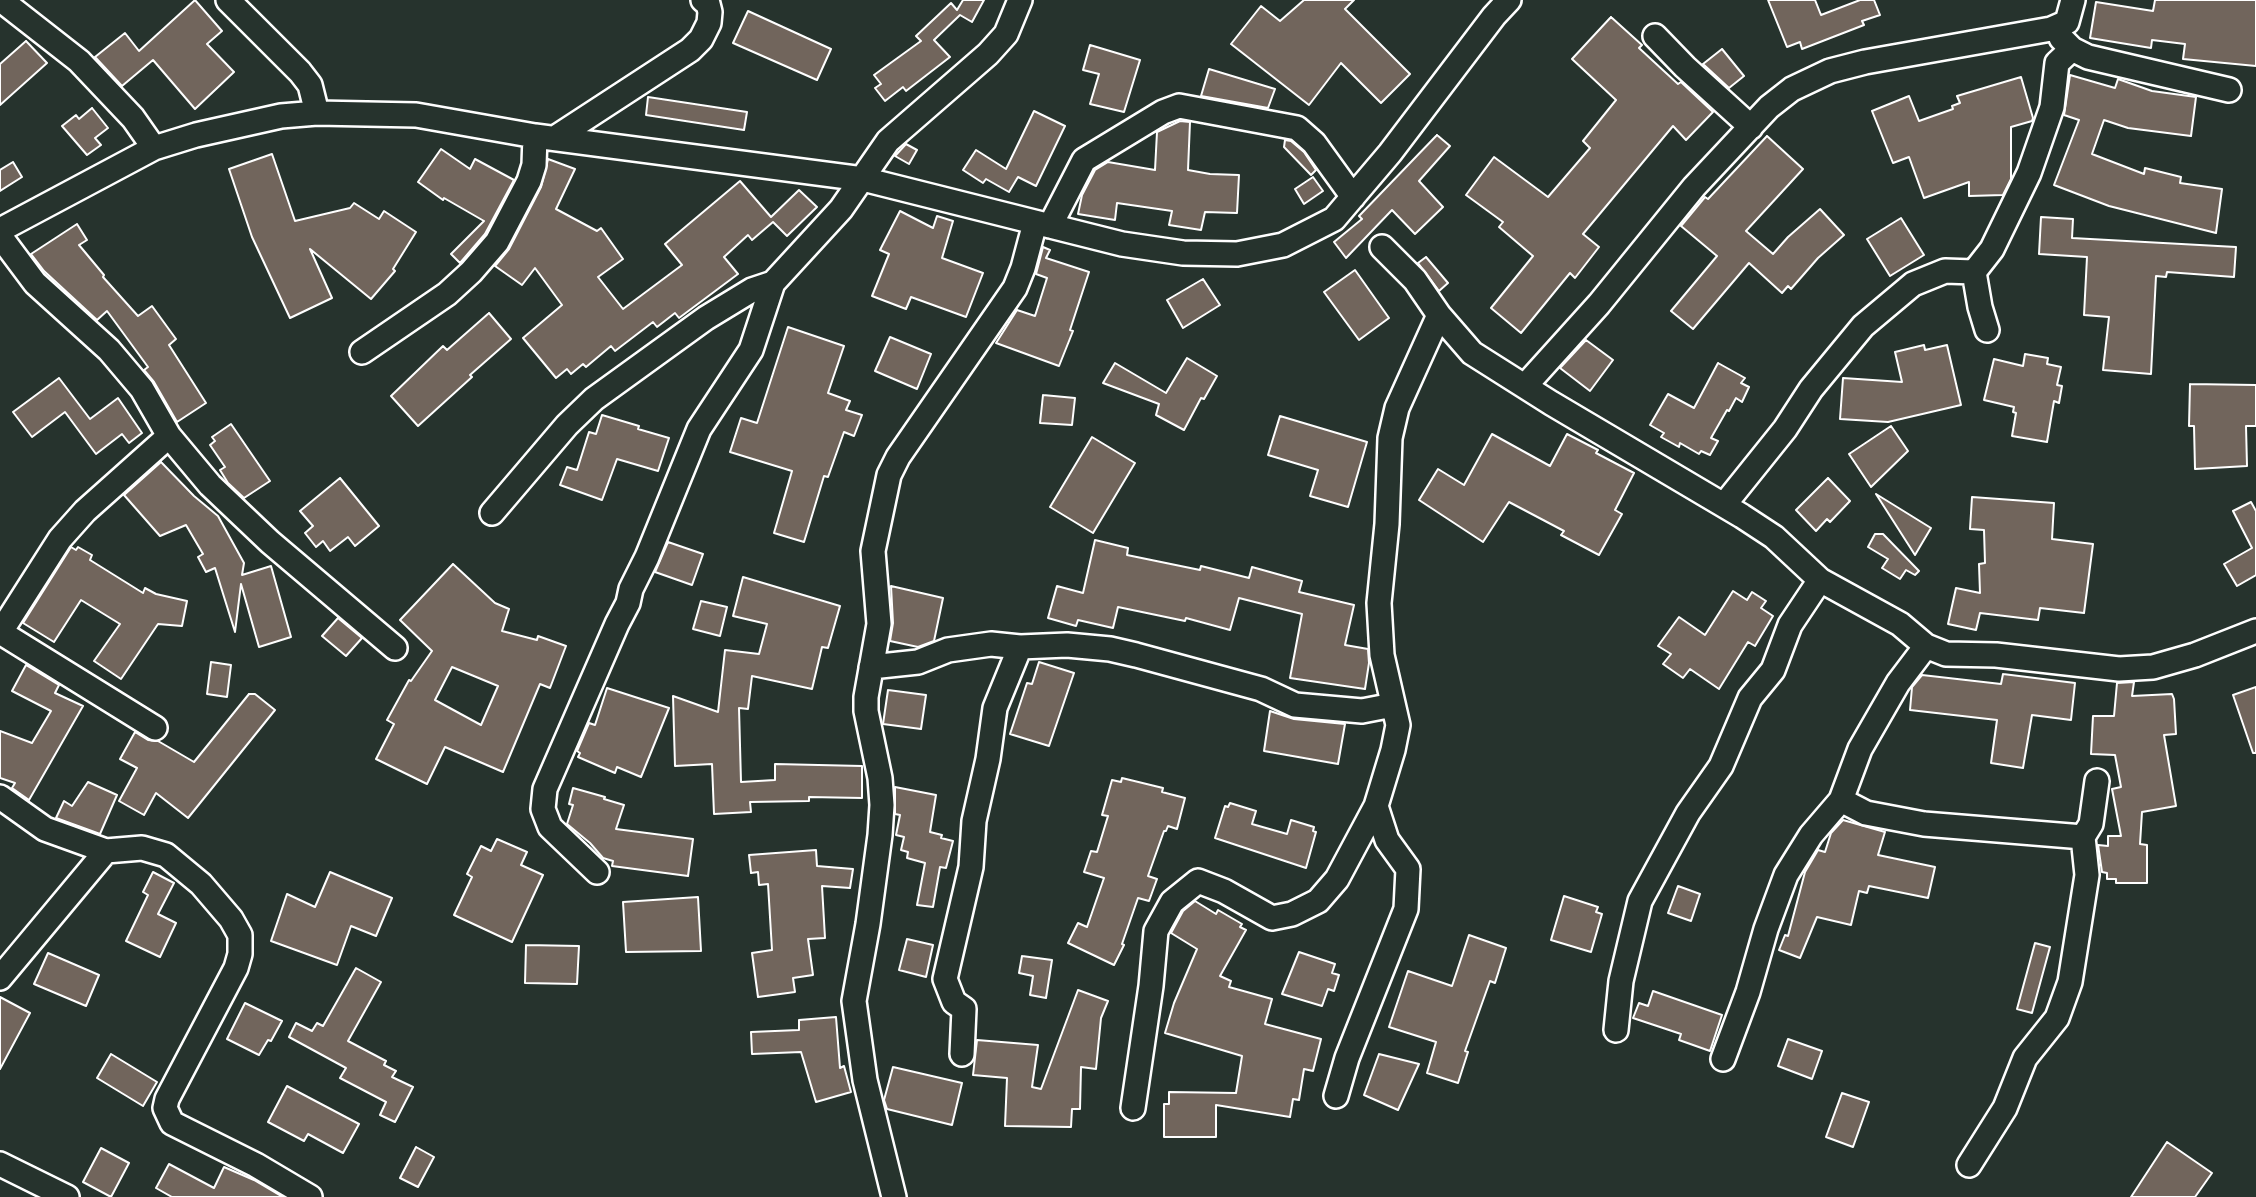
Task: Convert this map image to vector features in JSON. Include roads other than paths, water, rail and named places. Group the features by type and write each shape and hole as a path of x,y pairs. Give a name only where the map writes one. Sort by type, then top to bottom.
{"street":[{"path":"1,0 79,61 133,118 155,148"},
{"path":"228,0 300,72 310,85 317,113"},
{"path":"362,352 446,294 471,272 497,242 529,181 545,137 690,50 701,39 709,23 708,4 703,0"},
{"path":"597,872 550,827 543,809 545,789 628,603 631,589 647,558 699,429 751,350 773,283 841,209 888,141 988,54 1006,34 1020,0"},
{"path":"0,230 155,148 195,135 281,116 317,113 416,115 545,137 863,179 1043,225 1146,247 1183,253 1237,254 1283,245 1334,219 1390,153 1509,0"},
{"path":"1525,386 1599,304 1694,187 1769,107 1792,89 1830,71 1865,62 2051,29 2067,22 2073,0"},
{"path":"2051,29 2072,49 2088,57 2229,90"},
{"path":"1655,36 1751,127"},
{"path":"1987,330 1974,272 1992,248 2029,173 2052,107 2057,63 2072,49"},
{"path":"894,1197 865,1080 854,1001 878,848 882,805 880,778 866,711 879,624 872,560 878,521 890,475 898,457 1015,288 1043,225 1084,160 1163,112 1179,106 1297,128 1314,143 1353,197"},
{"path":"0,236 35,284 109,350 142,389 169,436 220,494 270,542 395,648"},
{"path":"1382,247 1415,280 1439,315 1472,353 1605,436 1724,505 1773,537 1820,580 1900,624 1926,646 1946,654 1996,655 2119,669 2153,667 2195,655 2256,631"},
{"path":"1724,505 1786,429 1811,389 1863,326 1913,284 1945,271 1974,272"},
{"path":"492,513 567,425 594,399 706,318 752,290 773,283"},
{"path":"1133,1108 1151,986 1156,931 1172,902 1198,881 1224,891 1272,918 1292,914 1318,901 1337,879 1376,806 1398,725 1382,655 1379,603 1387,524 1390,438 1397,408 1439,315"},
{"path":"155,728 0,633 60,539 85,511 169,436"},
{"path":"1616,1030 1621,981 1640,901 1688,813 1721,766 1750,698 1773,670 1790,625 1820,580"},
{"path":"871,667 918,662 948,650 991,644 1020,647 1067,645 1110,649 1261,689 1295,705 1362,711 1393,705"},
{"path":"1723,1059 1786,875 1811,835 1841,800 1860,749 1898,683 1926,646"},
{"path":"962,1054 964,1009 954,1002 945,979 971,867 974,821 988,760 995,708 1020,647"},
{"path":"1969,1165 2005,1108 2025,1058 2057,1018 2070,982 2087,875 2083,837 2091,824 2097,781"},
{"path":"0,797 46,829 106,851 142,848 166,855 201,884 231,919 240,934 240,954 236,968 167,1099 165,1108 172,1123 256,1165 310,1197"},
{"path":"1841,800 1866,813 1924,824 2083,837"},
{"path":"1336,1096 1347,1058 1406,909 1408,869 1387,840 1376,806"},
{"path":"0,978 106,851"},
{"path":"0,1164 62,1196"}]}
